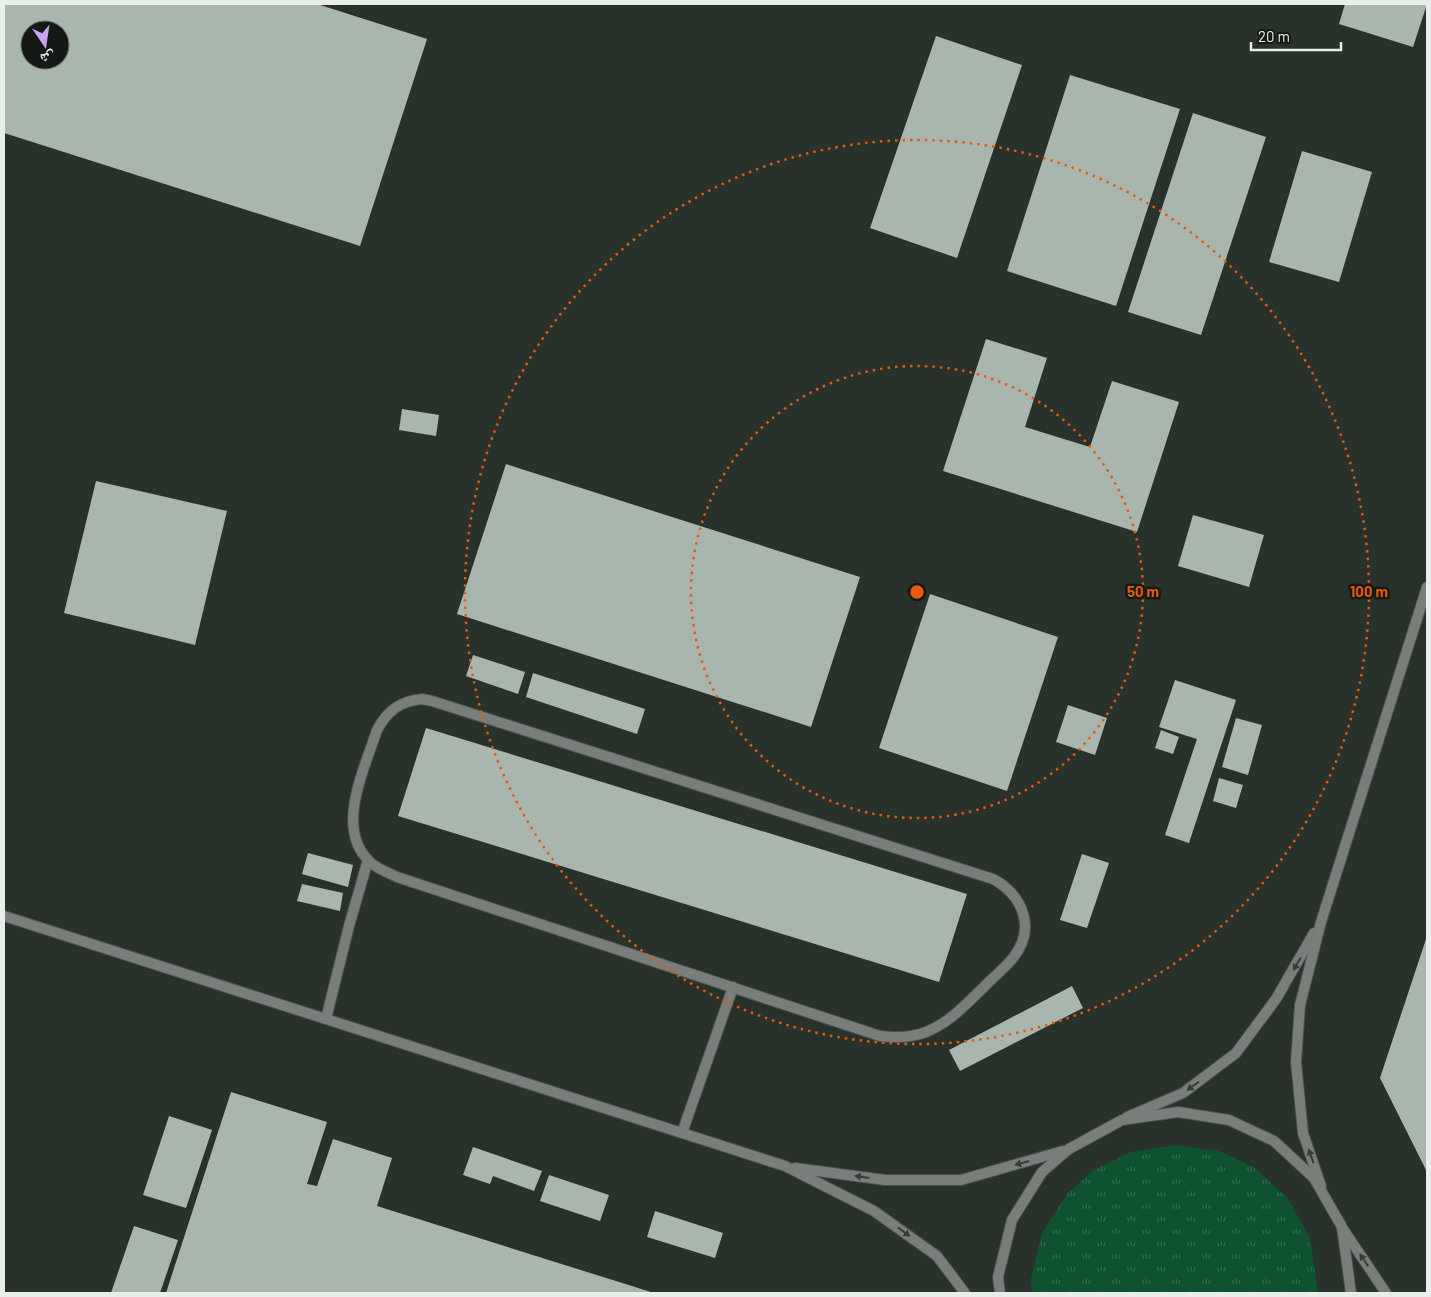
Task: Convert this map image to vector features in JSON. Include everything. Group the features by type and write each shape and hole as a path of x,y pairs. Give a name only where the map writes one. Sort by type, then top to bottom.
{"street":[{"path":"1327,1202 1303,1133 1296,1062 1300,1005 1321,922 1427,587"},
{"path":"432,701 993,879 1005,885 1015,895 1025,920 1022,941 1012,959 956,1015 941,1025 910,1036 895,1038 880,1036 733,986 380,870 368,860 357,843 352,828 352,811 382,719 391,710 406,702 432,701"},
{"path":"326,1019 349,926 368,860"},
{"path":"4,916 785,1166 874,1210 937,1256 965,1293"},
{"path":"1000,1293 998,1277 1012,1220 1042,1172 1069,1149 1122,1120 1183,1093 1236,1053 1276,1000 1321,922"},
{"path":"682,1133 733,986"},
{"path":"1122,1120 1178,1112 1229,1120 1274,1141 1314,1178 1342,1227 1386,1293"},
{"path":"785,1166 884,1180 961,1180 1069,1149"},
{"path":"1342,1227 1351,1293"}],"green space":[{"path":"1177,1145 1219,1151 1255,1168 1288,1199 1310,1238 1318,1293 1032,1293 1031,1279 1042,1233 1068,1193 1092,1171 1131,1152"}],"building":[{"path":"4,4 317,4 427,39 360,246 4,133"},
{"path":"1345,4 1427,4 1413,47 1339,24"},
{"path":"936,36 1022,65 957,258 870,228"},
{"path":"1070,75 1180,109 1116,306 1007,271"},
{"path":"1193,113 1266,137 1201,335 1128,312"},
{"path":"1302,151 1372,172 1339,282 1269,262"},
{"path":"986,339 1047,358 1025,427 1090,447 1112,381 1179,402 1137,532 943,471"},
{"path":"402,409 439,415 436,436 399,430"},
{"path":"506,464 860,577 811,727 457,614"},
{"path":"96,481 227,511 195,645 64,613"},
{"path":"1193,515 1264,535 1249,587 1178,566"},
{"path":"930,594 1058,637 1007,791 879,748"},
{"path":"473,655 525,672 518,694 466,676"},
{"path":"533,673 645,709 637,734 526,697"},
{"path":"1175,680 1236,700 1189,843 1165,835 1197,739 1159,727"},
{"path":"1068,705 1107,718 1095,755 1056,742"},
{"path":"1236,718 1262,725 1248,775 1222,767"},
{"path":"426,728 967,894 939,982 398,816"},
{"path":"1161,730 1179,737 1173,754 1155,748"},
{"path":"1219,778 1243,785 1236,808 1213,801"},
{"path":"308,853 353,865 348,887 302,874"},
{"path":"1082,854 1109,863 1087,928 1060,920"},
{"path":"302,884 343,893 340,911 297,901"},
{"path":"1427,936 1427,1172 1380,1078"},
{"path":"1072,986 1083,1008 960,1071 949,1050"},
{"path":"231,1092 327,1122 307,1184 317,1186 333,1139 392,1158 377,1206 654,1293 166,1293"},
{"path":"169,1116 212,1130 186,1208 143,1195"},
{"path":"473,1147 542,1171 534,1191 493,1176 490,1184 463,1175"},
{"path":"549,1175 609,1195 600,1221 540,1201"},
{"path":"655,1211 723,1233 715,1258 647,1237"},
{"path":"134,1226 178,1240 160,1293 111,1293"}]}
